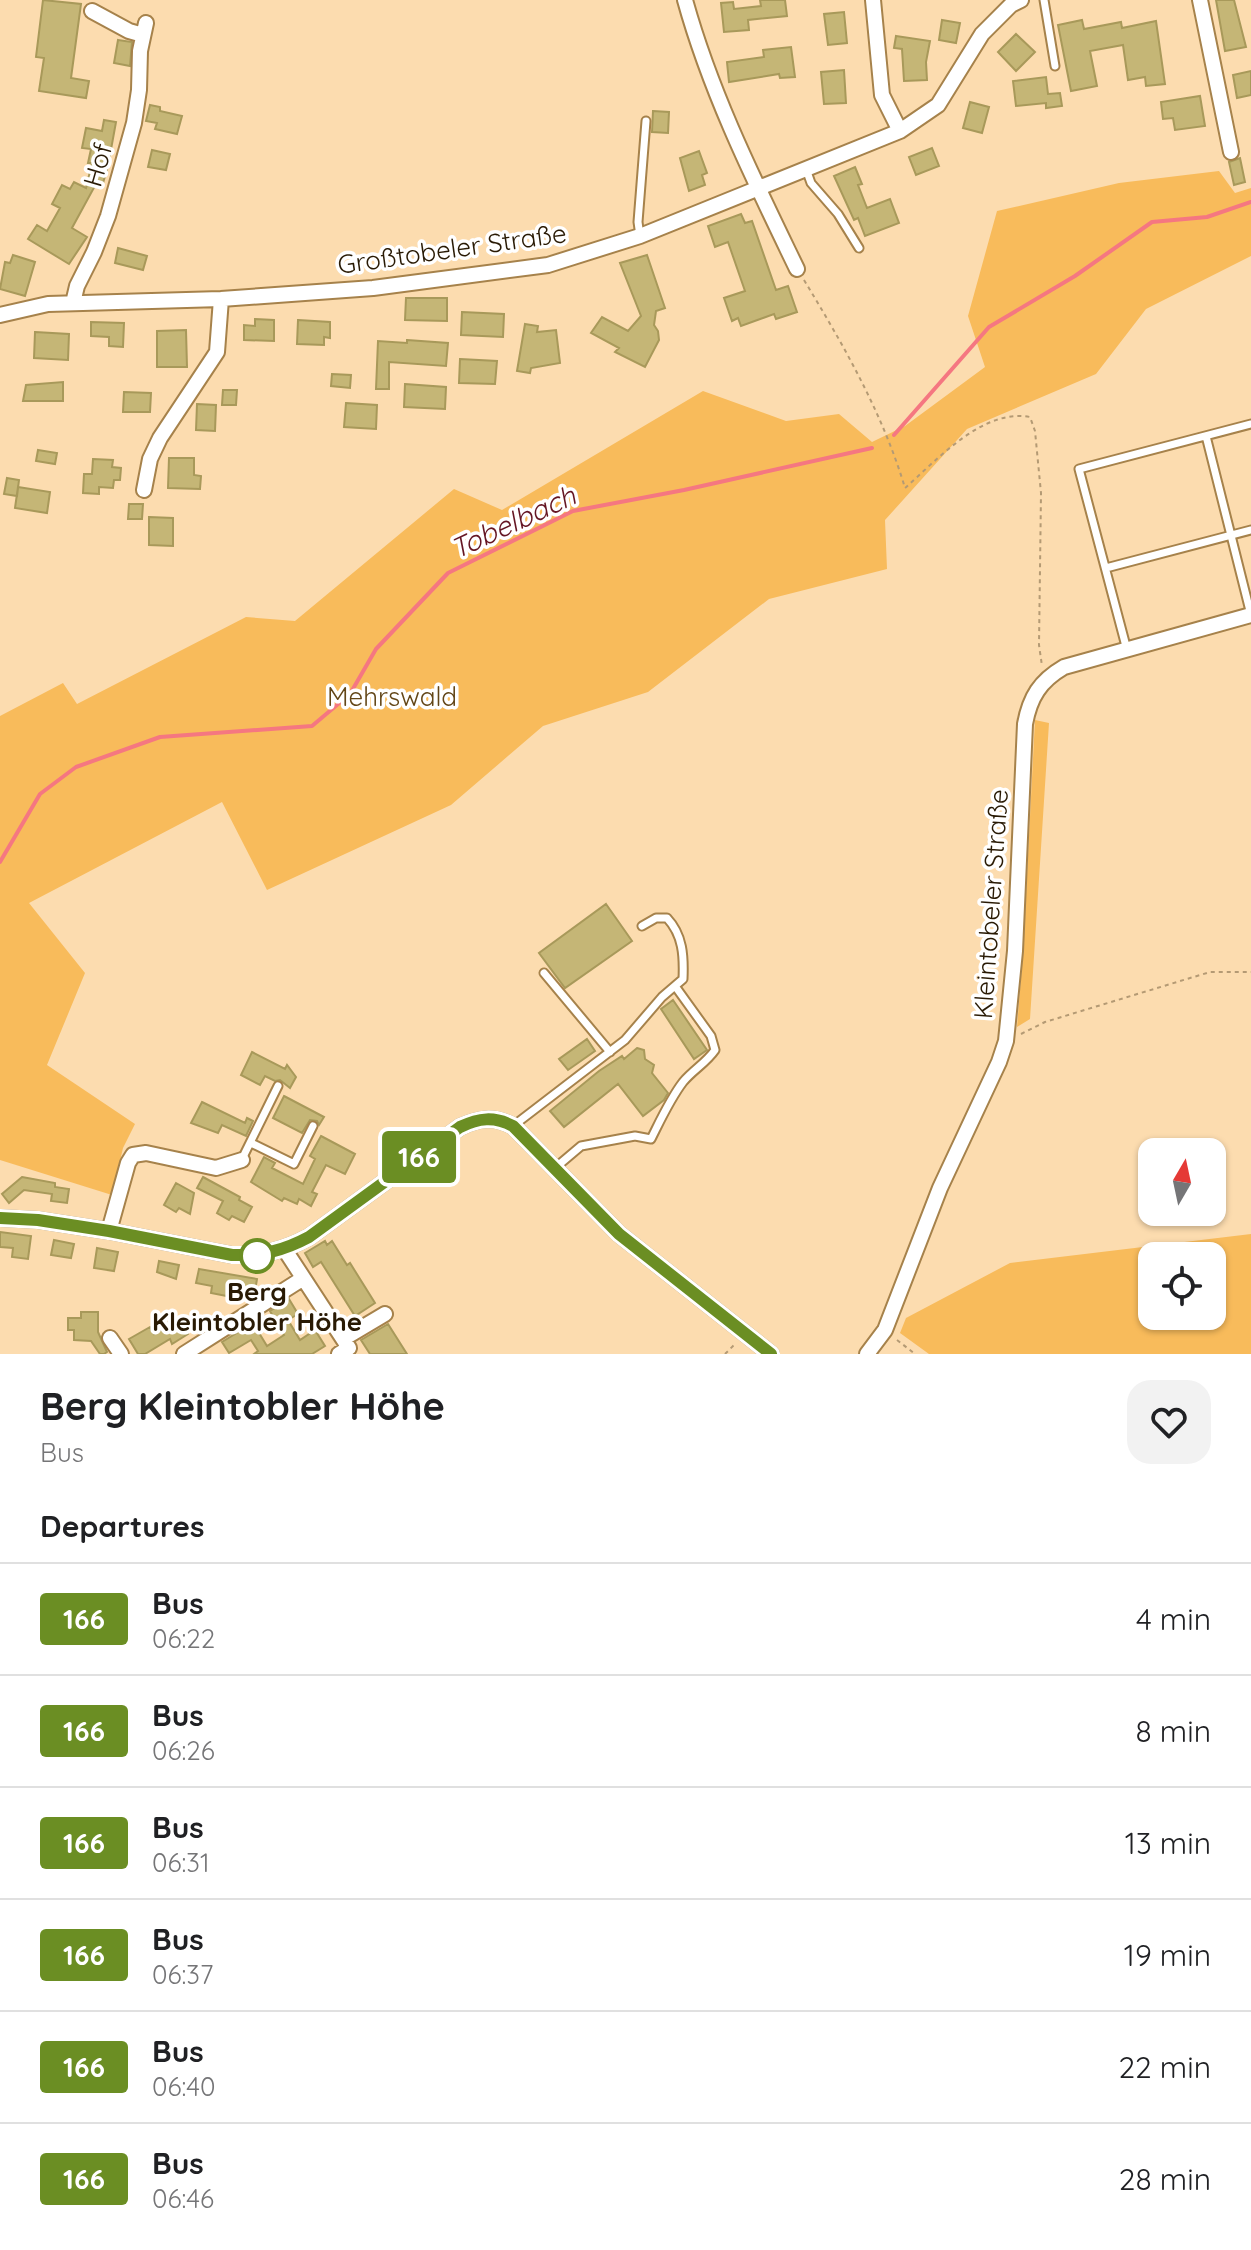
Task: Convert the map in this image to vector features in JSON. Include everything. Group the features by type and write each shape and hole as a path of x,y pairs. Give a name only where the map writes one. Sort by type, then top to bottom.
{"street":[{"path":"685,0 725,114 797,269"},
{"path":"873,0 882,95 900,131"},
{"name":"Großtobeler Straße","path":"0,315 48,304 221,299 373,288 548,265 640,236 900,131 938,105 982,34 1011,5 1021,0"},
{"path":"1200,0 1231,152"},
{"name":"Hof","path":"73,303 77,286 108,216 134,123 144,29 129,31 92,11"},
{"path":"144,490 150,459 160,438 204,376 217,352 221,299"},
{"path":"1047,679 1064,667 1251,615"},
{"name":"Kleintobeler Straße","path":"867,1354 885,1330 940,1188 1006,1041 1015,951 1025,724 1033,695 1047,679"},
{"path":"0,1218 38,1220 232,1255 257,1256 285,1250 309,1237 460,1127 485,1118 495,1119 513,1126 619,1234 771,1354"},
{"path":"109,1231 133,1155 146,1153 216,1168 242,1160"},
{"path":"285,1250 349,1348 339,1354"},
{"path":"184,1354 302,1279"},
{"path":"343,1339 385,1314"},
{"path":"110,1338 121,1354"}],"lane":[{"path":"1044,0 1055,66"},
{"path":"640,236 638,222 646,121"},
{"path":"806,169 811,183 838,214 859,248"},
{"path":"1127,650 1079,469 1251,424"},
{"path":"1206,436 1251,615"},
{"path":"1106,568 1251,530"},
{"path":"513,1126 625,1040 662,997 683,979 684,959 678,930 667,918 656,918 642,926"},
{"path":"544,973 610,1052"},
{"path":"554,1169 581,1146 635,1136 651,1139 684,1080 715,1050 711,1036 675,986"},
{"path":"242,1160 278,1086"},
{"path":"251,1143 294,1164 313,1126"}],"path":[{"path":"797,269 827,318 879,417 905,488 968,433 1016,414 1030,417 1035,431 1041,493 1039,659 1047,679"},
{"path":"1006,1041 1045,1022 1210,972 1251,972"},
{"path":"885,1330 915,1354"}],"green space":[{"name":"Mehrswald","path":"1219,171 1235,193 1251,188 1251,256 1146,309 1096,374 967,429 885,520 887,569 769,599 648,692 543,726 451,805 267,890 222,802 29,903 85,973 47,1065 135,1124 123,1148 112,1195 0,1160 0,716 63,683 77,704 246,617 295,621 454,489 502,510 703,391 786,421 839,414 872,442 905,426 985,367 968,316 997,211 1119,183"},
{"path":"1035,720 1049,723 1030,1019 1017,1027 1023,952"},
{"path":"1251,1234 1251,1354 929,1354 900,1333 906,1318 1010,1263 1138,1248 1138,1330 1226,1330 1226,1242 1185,1242"}],"building":[{"path":"43,0 81,4 71,78 89,81 86,98 39,91 44,58 36,57"},
{"path":"760,0 785,0 787,16 748,20 749,30 724,32 721,3 733,2 734,9 761,6"},
{"path":"1216,0 1234,0 1246,47 1225,51"},
{"path":"844,12 847,43 828,45 824,14"},
{"path":"942,20 960,23 956,43 939,40"},
{"path":"1082,20 1084,29 1121,22 1122,28 1156,21 1165,84 1146,86 1145,77 1128,80 1123,45 1090,51 1097,86 1071,91 1058,25"},
{"path":"1016,34 1035,52 1016,71 998,52"},
{"path":"896,36 930,41 927,80 904,81 902,49 894,48"},
{"path":"118,40 132,42 130,66 114,63"},
{"path":"791,47 795,77 780,78 779,74 729,82 727,62 764,57 763,50"},
{"path":"844,70 846,103 824,104 821,72"},
{"path":"1251,71 1251,95 1237,98 1233,75"},
{"path":"1046,77 1048,94 1060,93 1062,106 1046,108 1046,103 1016,106 1013,81"},
{"path":"1200,96 1205,126 1175,130 1173,118 1163,119 1161,102"},
{"path":"970,102 989,107 982,133 963,128"},
{"path":"150,105 160,107 160,111 182,116 177,134 155,129 157,123 146,121"},
{"path":"653,111 669,112 668,133 652,132"},
{"path":"104,120 116,122 108,166 103,183 97,182 72,228 87,237 69,264 28,239 37,225 47,231 60,208 52,204 62,185 70,189 74,182 86,188 92,163 88,163 91,149 82,148 86,128 102,131"},
{"path":"932,148 939,166 916,175 909,157"},
{"path":"152,150 170,154 166,170 148,167"},
{"path":"699,151 707,173 702,175 705,185 689,191 680,158"},
{"path":"1240,158 1245,182 1234,185 1229,162"},
{"path":"855,167 867,208 890,199 899,223 865,236 858,218 854,220 834,176"},
{"path":"741,214 745,223 752,221 776,290 788,286 797,312 776,319 774,314 741,326 738,318 732,321 724,298 745,291 728,242 715,247 708,226"},
{"path":"118,248 147,256 143,270 115,263"},
{"path":"13,255 35,262 25,296 0,289 5,262 10,263"},
{"path":"647,255 665,308 656,311 654,325 659,340 645,367 615,352 619,348 591,333 602,317 628,331 641,316 620,263"},
{"path":"406,298 447,298 447,321 405,320"},
{"path":"462,312 504,314 503,337 461,335"},
{"path":"255,319 274,320 274,341 244,340 244,325 255,326"},
{"path":"298,320 330,322 330,338 324,337 324,345 297,344"},
{"path":"91,322 124,323 123,347 109,346 109,337 91,336"},
{"path":"525,324 538,326 537,332 556,330 560,363 531,368 530,373 517,371"},
{"path":"186,330 187,367 157,367 157,331"},
{"path":"35,332 69,334 68,360 34,358"},
{"path":"407,340 448,343 446,366 389,362 389,389 376,389 378,341 407,343"},
{"path":"460,359 497,361 495,384 459,383"},
{"path":"332,374 351,375 350,388 331,386"},
{"path":"63,382 63,401 23,401 26,385"},
{"path":"405,384 446,387 445,409 404,407"},
{"path":"223,390 237,390 236,405 222,405"},
{"path":"124,392 151,393 150,412 123,412"},
{"path":"346,403 377,405 376,429 344,427"},
{"path":"197,404 216,405 215,431 196,430"},
{"path":"38,450 57,453 55,464 36,461"},
{"path":"169,458 194,458 194,475 201,476 200,489 168,488"},
{"path":"93,459 113,460 112,467 121,468 120,480 114,480 113,488 99,487 99,494 83,493 84,474 92,474"},
{"path":"7,478 19,480 17,496 4,494"},
{"path":"18,487 50,492 47,513 15,508"},
{"path":"129,504 143,504 142,519 128,519"},
{"path":"149,517 173,518 173,546 149,545"},
{"path":"606,904 632,941 565,988 539,953"},
{"path":"673,1000 707,1050 694,1059 661,1009"},
{"path":"587,1039 595,1051 568,1070 559,1059"},
{"path":"637,1048 644,1050 645,1059 654,1065 652,1073 668,1093 664,1100 643,1116 618,1084 564,1127 550,1111 599,1071 622,1056 624,1059"},
{"path":"252,1052 285,1069 287,1065 296,1077 290,1088 280,1080 265,1076 260,1085 241,1075"},
{"path":"284,1096 324,1117 319,1125 317,1121 310,1120 302,1133 273,1118"},
{"path":"202,1102 245,1123 247,1118 253,1121 246,1136 222,1125 218,1133 191,1123"},
{"path":"321,1136 355,1154 345,1174 326,1165 312,1192 317,1194 311,1206 299,1199 297,1204 284,1198 282,1201 251,1182 264,1157 275,1163 272,1168 303,1184 315,1159 310,1156"},
{"path":"22,1177 69,1189 67,1203 51,1201 52,1194 24,1190 9,1203 2,1194"},
{"path":"203,1177 252,1207 244,1222 232,1216 229,1220 217,1213 223,1201 197,1188"},
{"path":"176,1183 194,1193 190,1214 179,1208 176,1212 164,1205"},
{"path":"0,1232 31,1236 28,1259 12,1257 13,1248 0,1247"},
{"path":"54,1240 74,1244 71,1258 51,1255"},
{"path":"325,1241 327,1245 332,1241 347,1265 350,1263 375,1303 355,1316 321,1262 313,1267 305,1253"},
{"path":"97,1248 118,1252 114,1271 94,1268"},
{"path":"159,1261 179,1265 176,1279 157,1272"},
{"path":"199,1269 257,1279 255,1291 241,1288 237,1298 211,1293 212,1286 196,1283"},
{"path":"289,1299 298,1314 288,1320 300,1340 315,1330 325,1346 312,1354 254,1354 258,1351 251,1340 229,1353 222,1342 253,1323 267,1346 284,1335 270,1311"},
{"path":"81,1312 98,1312 98,1332 107,1352 104,1354 100,1354 91,1341 74,1340 74,1330 68,1330 68,1318 81,1318"},
{"path":"179,1318 188,1334 172,1344 170,1339 145,1354 138,1354 129,1339 150,1327 154,1334 168,1325 169,1320 173,1322"},
{"path":"388,1324 407,1354 370,1354 361,1340"}],"waterway":[{"name":"Tobelbach","path":"894,435 989,327 1075,276 1152,222 1207,217 1251,202"},
{"name":"Tobelbach","path":"0,862 40,794 76,767 160,737 312,726 350,694 376,649 448,573 573,511 872,448"}],"bus line":[{"name":"166","path":"0,1218 38,1220 232,1255 257,1256 285,1250 309,1237 460,1127 485,1118 495,1119 513,1126 619,1234 771,1354"}],"place":[{"name":"Berg Kleintobler Höhe","path":"257,1256"}]}
